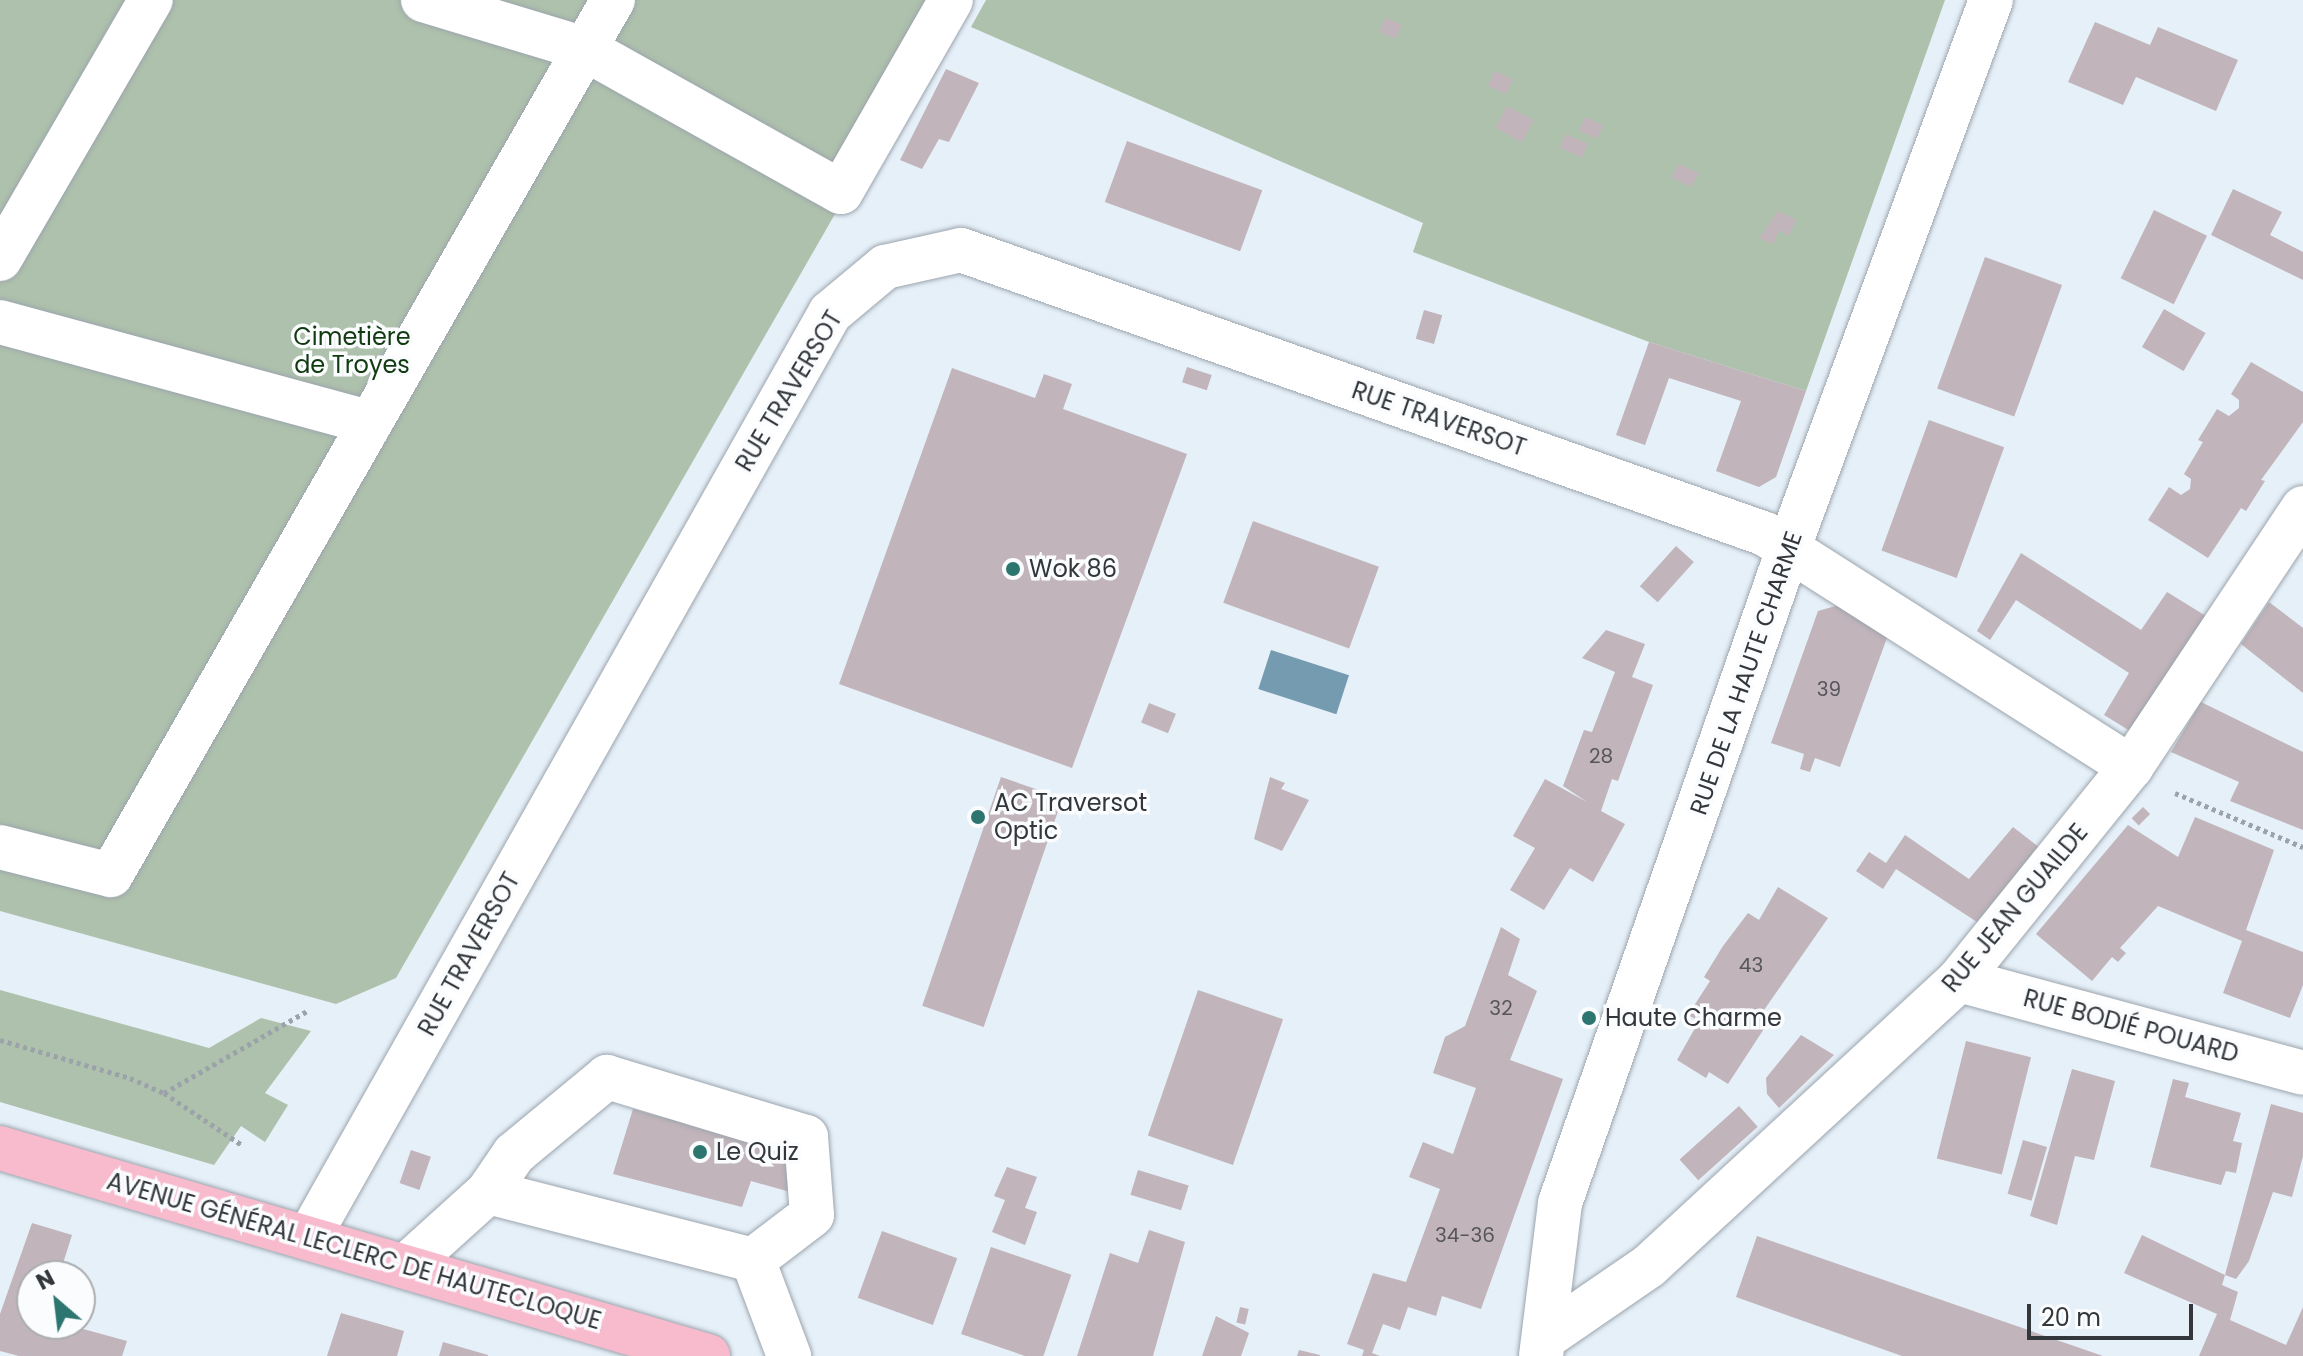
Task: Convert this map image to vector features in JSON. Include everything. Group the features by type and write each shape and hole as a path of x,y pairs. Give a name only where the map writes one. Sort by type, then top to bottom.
{"main road":[{"name":"AVENUE GÉNÉRAL LECLERC DE HAUTECLOQUE","path":"0,1148 708,1356"}],"street":[{"path":"0,259 151,0"},
{"path":"423,0 585,49 841,192 951,0"},
{"path":"0,847 111,875 613,0"},
{"name":"RUE DE LA HAUTE CHARME","path":"1544,1346 1560,1203 1789,547 1991,0"},
{"name":"RUE TRAVERSOT","path":"309,1237 830,313 885,267 961,250 1756,531 1789,547"},
{"path":"0,322 369,422"},
{"name":"RUE JEAN GUAILDE","path":"1544,1346 1649,1266 1959,980 2131,767 2303,508"},
{"path":"1789,547 2131,767"},
{"name":"RUE BODIÉ POUARD","path":"1959,980 2303,1073"},
{"path":"406,1266 488,1192 514,1154 607,1077 806,1137 812,1215 753,1260"},
{"path":"488,1192 753,1260"},
{"path":"753,1260 789,1356"}],"path":[{"path":"2131,767 2177,794 2303,847"},
{"path":"164,1093 309,1010"},
{"path":"0,1040 130,1078 164,1093 242,1145"}],"green space":[{"name":"Cimetière de Troyes","path":"0,0 958,0 396,978 336,1004 0,911"},
{"path":"986,0 1945,0 1806,391 1649,342 1413,252 1423,223 971,27"},
{"path":"0,990 209,1048 261,1018 311,1031 265,1093 288,1105 265,1142 241,1126 214,1165 0,1102"}],"water":[{"path":"1271,650 1349,675 1336,714 1258,689"}],"building":[{"path":"1385,18 1402,25 1396,39 1379,32"},
{"path":"2095,22 2150,45 2158,27 2238,60 2216,111 2136,77 2123,105 2068,82"},
{"path":"946,69 979,83 949,142 939,139 922,169 900,160"},
{"path":"1495,71 1513,80 1506,94 1488,85"},
{"path":"1507,106 1533,120 1522,142 1495,128"},
{"path":"1585,117 1603,125 1597,139 1579,131"},
{"path":"1566,134 1588,144 1582,157 1560,148"},
{"path":"1127,141 1262,190 1240,251 1105,202"},
{"path":"1679,164 1699,173 1691,187 1671,177"},
{"path":"2233,189 2282,212 2270,235 2303,252 2303,280 2211,235"},
{"path":"2154,210 2207,236 2174,304 2121,278"},
{"path":"1778,211 1796,220 1789,236 1779,230 1773,244 1759,238"},
{"path":"1985,257 2062,285 2014,417 1937,389"},
{"path":"2164,309 2206,333 2184,371 2142,347"},
{"path":"1424,310 1442,315 1434,344 1416,339"},
{"path":"1649,342 1806,391 1776,477 1759,487 1716,471 1741,401 1669,378 1645,445 1616,435"},
{"path":"2251,362 2303,392 2303,422 2261,480 2265,481 2246,511 2241,508 2208,558 2148,520 2169,487 2181,495 2190,489 2191,479 2184,474 2203,442 2198,440 2217,409 2229,416 2239,408 2239,400 2231,394"},
{"path":"1187,367 1212,375 1207,390 1182,382"},
{"name":"Wok 86","path":"952,368 1035,398 1044,374 1072,384 1063,409 1187,454 1072,768 839,684"},
{"path":"1929,420 2004,447 1957,578 1881,551"},
{"path":"1253,521 1379,567 1349,649 1223,603"},
{"path":"1676,546 1694,562 1658,602 1640,586"},
{"path":"2021,553 2141,630 2167,592 2206,616 2130,731 2104,715 2129,673 2016,600 1990,640 1977,631"},
{"path":"2269,602 2303,628 2303,693 2241,644"},
{"path":"1839,605 1888,635 1840,767 1815,758 1810,772 1800,769 1804,754 1771,743 1818,611"},
{"path":"1606,630 1645,644 1632,677 1653,685 1618,781 1612,779 1601,811 1625,824 1593,882 1570,868 1544,910 1510,890 1535,848 1513,836 1545,779 1587,802 1563,786 1584,730 1592,732 1615,672 1582,658"},
{"path":"2201,702 2303,752 2303,830 2230,801 2239,782 2171,752"},
{"path":"1149,703 1176,714 1168,733 1141,722"},
{"path":"1001,777 1062,798 984,1027 922,1006"},
{"path":"1270,777 1285,783 1281,789 1309,800 1282,851 1254,839"},
{"path":"2143,807 2150,814 2139,825 2132,818"},
{"path":"2195,817 2274,850 2246,930 2303,952 2303,985 2290,1018 2223,993 2242,941 2158,906 2120,948 2126,953 2118,962 2112,957 2092,981 2036,934 2128,825 2178,857"},
{"path":"2013,827 2040,848 1977,922 1896,869 1883,889 1856,871 1869,852 1886,863 1905,835 1969,879"},
{"path":"1778,887 1828,918 1762,1013 1771,1018 1728,1084 1709,1072 1706,1078 1677,1060 1699,1021 1688,1015 1710,981 1704,977 1723,946 1748,913 1759,920"},
{"path":"1501,927 1520,939 1508,975 1537,991 1510,1060 1563,1079 1481,1309 1442,1296 1436,1316 1408,1307 1400,1330 1383,1324 1372,1353 1380,1356 1362,1356 1364,1350 1347,1344 1373,1273 1406,1282 1440,1189 1409,1177 1423,1142 1453,1154 1476,1088 1433,1073 1445,1037 1465,1026"},
{"path":"1198,990 1283,1019 1233,1165 1148,1136"},
{"path":"1801,1035 1834,1055 1779,1108 1767,1094 1766,1078"},
{"path":"1966,1041 2031,1057 2002,1175 1937,1158"},
{"path":"2072,1069 2115,1081 2094,1160 2075,1156 2057,1225 2030,1216"},
{"path":"2173,1079 2189,1083 2185,1097 2241,1113 2233,1141 2242,1143 2236,1173 2226,1171 2221,1185 2150,1167"},
{"path":"2271,1104 2303,1113 2303,1156 2292,1197 2273,1192 2249,1261 2236,1279 2225,1275"},
{"path":"1739,1106 1758,1127 1698,1180 1680,1160"},
{"name":"Le Quiz","path":"633,1109 665,1118 667,1110 687,1116 685,1124 814,1162 804,1196 751,1181 742,1207 613,1174"},
{"path":"2023,1140 2047,1147 2032,1201 2008,1194"},
{"path":"411,1150 431,1157 419,1190 400,1183"},
{"path":"1007,1167 1037,1177 1025,1208 1037,1212 1025,1245 992,1232 1005,1200 994,1196"},
{"path":"1138,1170 1189,1185 1181,1210 1130,1195"},
{"path":"32,1223 72,1235 64,1260 19,1260"},
{"path":"1149,1230 1185,1242 1153,1356 1077,1356 1110,1253 1138,1263"},
{"path":"882,1231 957,1258 933,1325 858,1298"},
{"path":"2142,1235 2225,1275 2222,1285 2238,1292 2230,1320 2286,1345 2303,1307 2303,1356 2199,1356 2217,1314 2124,1273"},
{"path":"1757,1236 2103,1356 1902,1356 1736,1297"},
{"path":"991,1247 1071,1275 1043,1356 1025,1356 961,1334"},
{"path":"16,1268 16,1340 96,1340 96,1332 127,1341 122,1356 19,1356 0,1351 0,1314"},
{"path":"1240,1307 1249,1309 1245,1325 1236,1323"},
{"path":"341,1313 404,1331 397,1356 327,1356"},
{"path":"1216,1316 1249,1333 1241,1356 1202,1356"},
{"path":"443,1342 488,1355 488,1356 439,1356"},
{"path":"1299,1350 1320,1355 1320,1356 1297,1356"}],"place":[{"name":"Wok 86","path":"1013,569"},
{"name":"AC Traversot Optic","path":"978,817"},
{"name":"Haute Charme","path":"1589,1018"},
{"name":"Le Quiz","path":"700,1152"}]}
